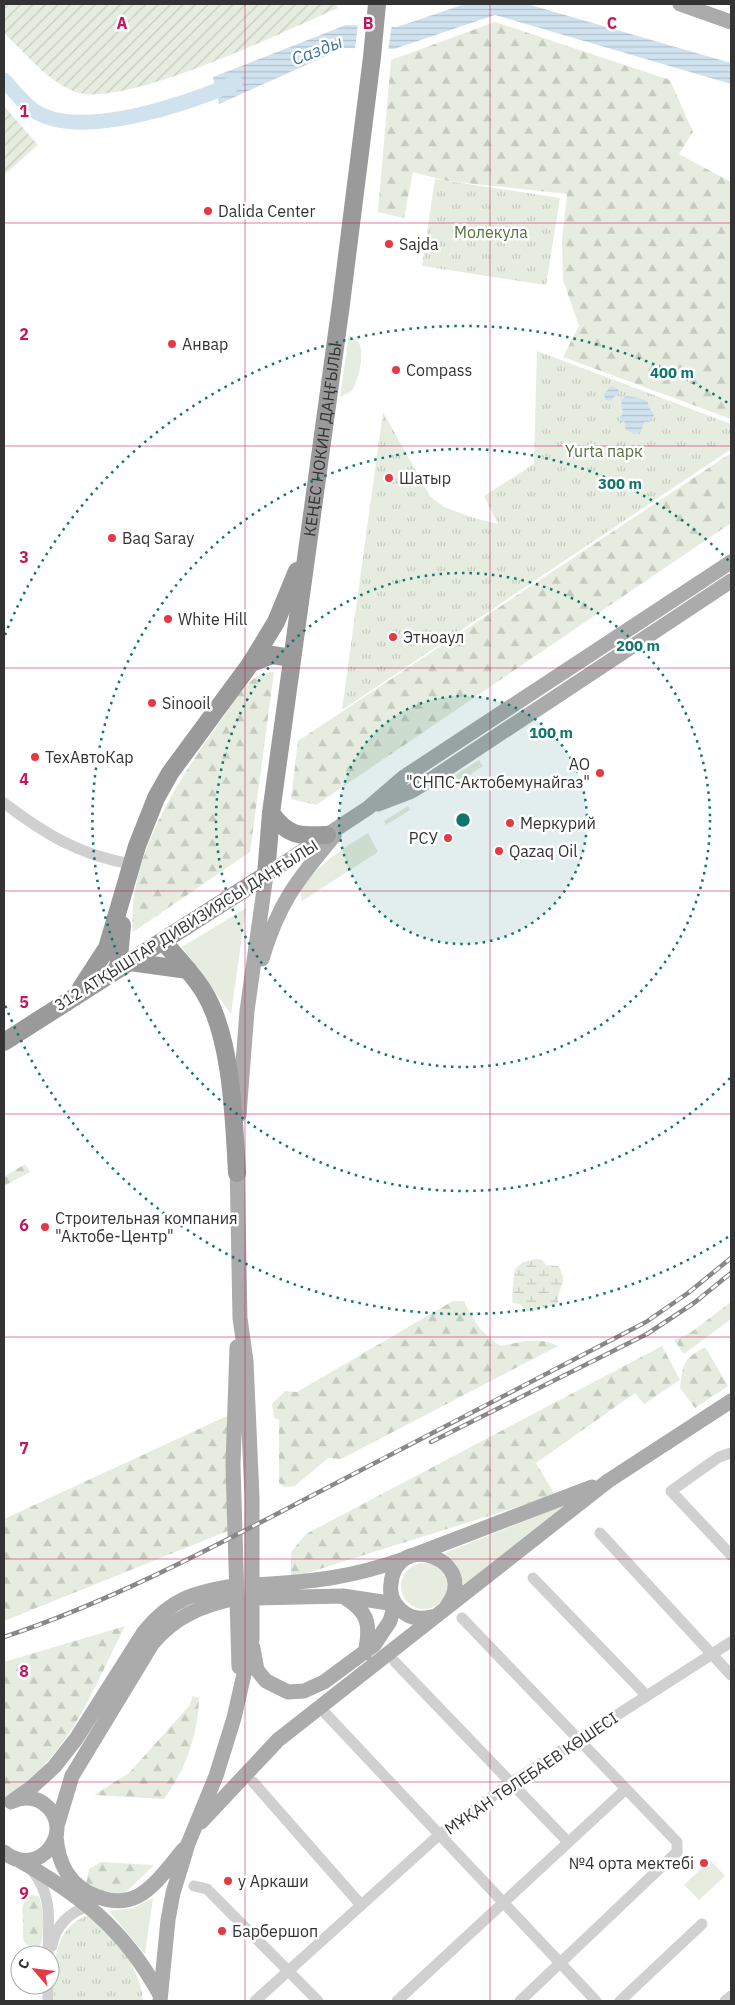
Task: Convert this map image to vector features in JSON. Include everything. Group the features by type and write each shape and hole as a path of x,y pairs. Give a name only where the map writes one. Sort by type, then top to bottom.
{"highway":[{"name":"КЕҢЕС НОКИН ДАҢҒЫЛЫ","path":"266,875 271,813 341,301 372,56 376,8"},
{"path":"78,992 107,948 131,864 152,806 170,773 251,663 280,614 309,540"},
{"path":"251,663 272,655 292,658"},
{"path":"271,813 285,830 294,834 328,835"},
{"name":"312 АТҚЫШТАР ДИВИЗИЯСЫ ДАҢҒЫЛЫ","path":"4,1042 78,992 124,966 266,875"},
{"path":"123,896 124,966 188,970"},
{"path":"163,941 204,992 217,1020 226,1057 237,1173"}],"main road":[{"path":"680,4 731,22"},
{"name":"312 АТҚЫШТАР ДИВИЗИЯСЫ ДАҢҒЫЛЫ","path":"266,875 368,808 404,777 731,562"},
{"name":"312 АТҚЫШТАР ДИВИЗИЯСЫ ДАҢҒЫЛЫ","path":"368,808 412,791 731,581"},
{"path":"555,678 563,692"},
{"path":"471,733 480,746"},
{"path":"247,1011 272,927 286,897 304,872 347,822"},
{"path":"234,1718 252,1498 246,1361 240,1318 237,1173 242,1062 247,1011 266,875"},
{"path":"240,1318 235,1362 233,1465 245,1588 252,1639 260,1675 272,1686 288,1692 304,1691 324,1682 364,1653 382,1635 390,1621 395,1604"},
{"path":"195,1828 278,1740 608,1481 731,1401"},
{"path":"7,1804 32,1787 54,1767 76,1739 144,1632 155,1618 171,1605 191,1594 326,1581 367,1572 608,1481"},
{"path":"426,1554 436,1557 451,1572 454,1592 441,1612 417,1618 407,1615 395,1604 390,1589 391,1578 409,1557 426,1554"},
{"path":"11,1856 25,1861 35,1859 45,1854 52,1846 72,1776 152,1644 165,1628 187,1613 245,1588 342,1596 395,1604"},
{"path":"342,1596 357,1605 365,1616 369,1628 364,1653"},
{"path":"161,1999 168,1920 173,1892 188,1844 216,1776 234,1718 252,1639"},
{"path":"7,1804 30,1798 40,1801 54,1815 58,1852 66,1873 76,1882 108,1901 120,1902 138,1895 156,1880 188,1844"},
{"path":"11,1856 90,1906 109,1923 133,1952 161,1999"}],"street":[{"path":"4,803 47,834 65,844 107,860 131,864"},
{"path":"731,1453 719,1457 670,1491 731,1555"},
{"path":"600,1533 731,1674"},
{"path":"533,1578 647,1696"},
{"path":"462,1618 677,1842 678,1847 676,1852 654,1875 520,2001"},
{"name":"МҰҚАН ТӨЛЕБАЕВ КӨШЕСІ","path":"255,2001 439,1835 511,1784 731,1642"},
{"path":"395,1662 568,1842"},
{"path":"326,1714 596,2001"},
{"path":"253,1782 361,1905"},
{"path":"397,2001 626,1789"},
{"path":"11,1856 46,1891 49,1945"},
{"path":"194,1886 207,1889 318,2001"},
{"path":"52,1945 57,1931 65,1921 78,1909 90,1906"},
{"path":"620,2001 702,1924"},
{"path":"725,2001 731,1996"}],"green space":[{"path":"4,4 336,4 338,8 245,49 164,80 127,90 96,94 73,91 63,86 28,57 4,33"},
{"path":"495,22 670,80 693,132 679,154 731,182 731,419 563,357 579,326 563,280 562,241 567,194 447,181 413,172 404,218 378,212 391,60"},
{"path":"4,106 38,145 4,175"},
{"name":"Молекула","path":"435,179 560,198 546,285 422,266"},
{"path":"349,335 356,339 359,344 361,363 352,391 340,397"},
{"name":"Yurta парк","path":"537,351 731,424 731,449 342,710 383,412 430,496 444,507 498,524 484,496 534,464"},
{"path":"731,453 731,523 316,805 291,799 298,741"},
{"path":"274,672 250,852 133,932 133,904 138,875 147,847 174,791 244,688 257,677 265,673"},
{"path":"479,760 483,766 452,786 448,780"},
{"path":"408,806 410,810 386,825 384,821"},
{"path":"368,833 378,852 302,901 300,890 315,872 340,851"},
{"path":"246,908 231,1014 182,947"},
{"path":"25,1164 30,1172 4,1186 4,1177"},
{"path":"536,1259 542,1260 546,1265 558,1266 563,1281 558,1303 534,1311 526,1311 520,1304 513,1303 512,1300 515,1269 523,1262"},
{"path":"453,1301 464,1301 471,1315 488,1337 501,1346 544,1341 558,1346 341,1459 328,1458 295,1486 285,1487 279,1483 279,1420 274,1418 272,1404 285,1391 297,1392"},
{"path":"731,1302 731,1319 684,1354 674,1340 690,1333"},
{"path":"662,1346 680,1380 644,1404 635,1393 536,1463 555,1495 291,1578 291,1552 306,1534"},
{"path":"705,1347 728,1386 695,1408 680,1388 682,1373 688,1359"},
{"path":"227,1416 230,1530 4,1621 4,1519"},
{"path":"570,1503 464,1586 457,1565 445,1553"},
{"path":"424,1563 437,1567 443,1573 447,1586 443,1599 437,1605 424,1609 411,1605 405,1599 401,1586 405,1573 411,1567"},
{"path":"125,1626 89,1699 62,1743 27,1782 4,1798 4,1662"},
{"path":"193,1696 199,1698 193,1738 179,1776 164,1799 94,1795 129,1773 189,1706"},
{"path":"710,1860 725,1876 699,1900 684,1885"},
{"path":"101,1862 154,1865 125,1893 106,1893 86,1884 89,1869"},
{"path":"30,1895 39,1896 43,1923 40,1945 27,1945 24,1940 22,1910 26,1899"},
{"path":"153,1898 145,1954 109,1911 133,1908"},
{"path":"86,1916 95,1919 115,1938 132,1965 142,1991 143,2001 54,2001 54,1995 60,1995 59,1945 66,1931 75,1922"}],"water":[{"path":"465,4 527,4 731,63 731,84 495,15 394,49 344,48 219,104 213,77 346,25 397,27"},
{"path":"611,386 618,389 619,393 609,401 605,399 604,394"},
{"path":"626,396 640,398 648,402 648,406 654,415 649,422 644,422 642,429 637,434 626,430 624,420 619,425 623,411 621,406 622,400"}],"pier":[{"path":"358,23 392,24 388,51 355,50"}],"waterway":[{"name":"Сазды","path":"4,80 21,100 33,110 53,119 78,122 105,121 163,109 235,83"}],"railway":[{"path":"4,1637 85,1607 202,1552 646,1322 688,1293 731,1258"},
{"path":"431,1442 647,1334 694,1303 731,1273"}],"place":[{"name":"Dalida Center","path":"208,211"},
{"name":"Sajda","path":"389,244"},
{"name":"Анвар","path":"172,344"},
{"name":"Compass","path":"396,370"},
{"name":"Шатыр","path":"389,478"},
{"name":"Baq Saray","path":"112,538"},
{"name":"White Hill","path":"168,619"},
{"name":"Этноаул","path":"393,637"},
{"name":"Sinooil","path":"152,703"},
{"name":"ТехАвтоКар","path":"35,757"},
{"name":"АО \"СНПС-Актобемунайгаз\"","path":"600,773"},
{"name":"Меркурий","path":"510,823"},
{"name":"РСУ","path":"448,838"},
{"name":"Qazaq Oil","path":"499,851"},
{"name":"Строительная компания \"Актобе-Центр\"","path":"45,1227"},
{"name":"№4 орта мектебі","path":"704,1863"},
{"name":"у Аркаши","path":"228,1881"},
{"name":"Барбершоп","path":"222,1931"}]}
